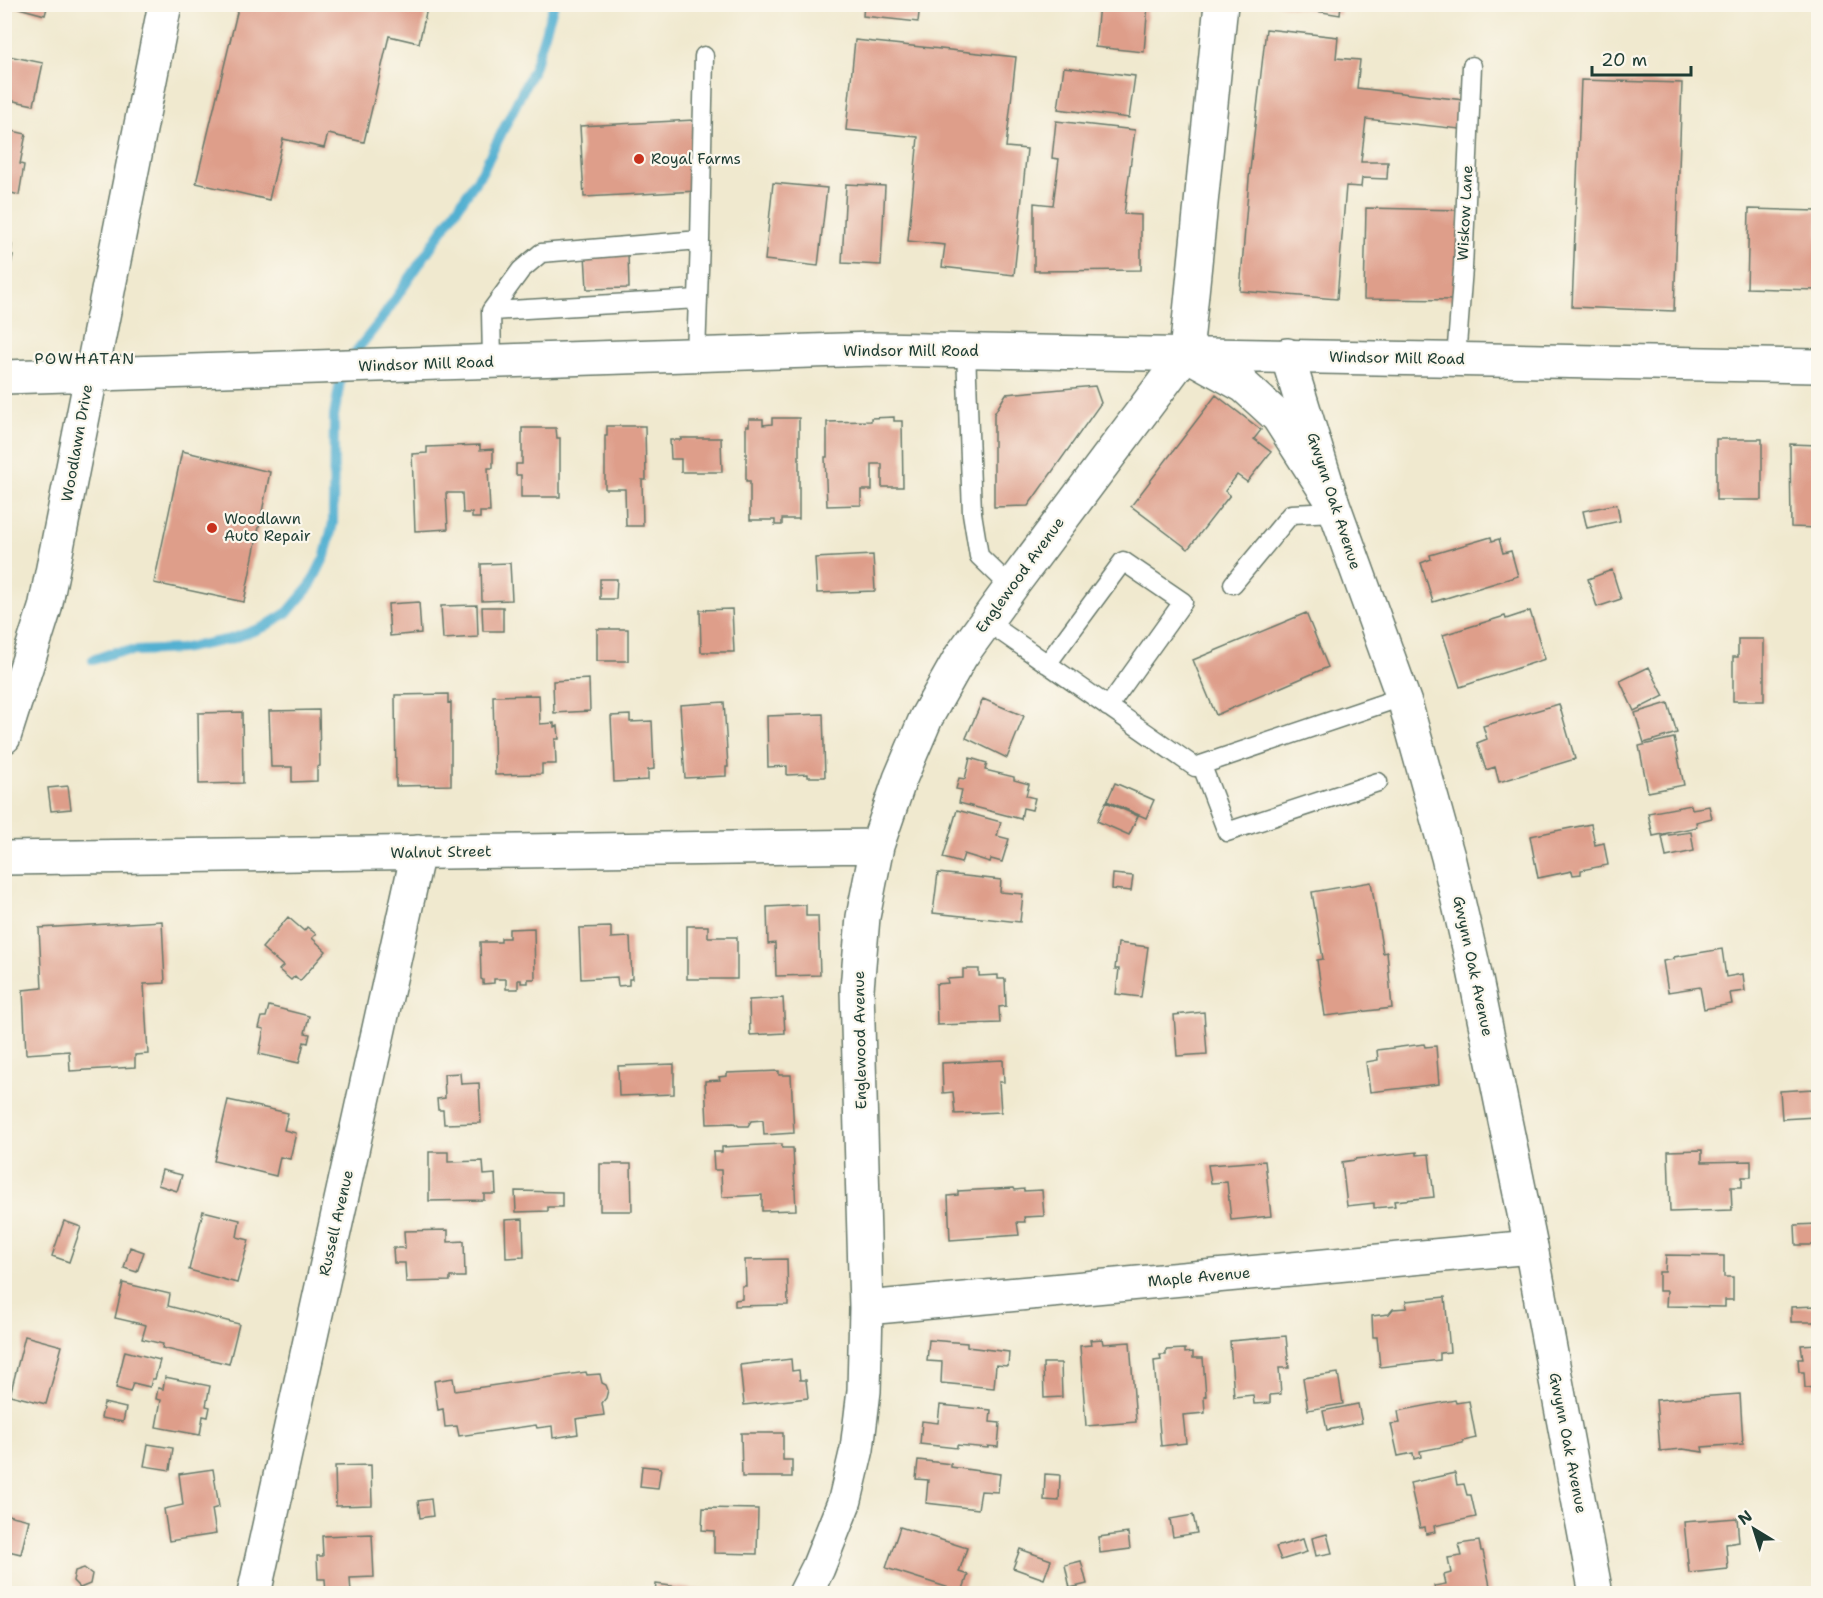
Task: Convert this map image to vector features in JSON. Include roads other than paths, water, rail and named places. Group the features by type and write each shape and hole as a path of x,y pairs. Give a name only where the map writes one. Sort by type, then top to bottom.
{"street":[{"name":"Woodlawn Drive","path":"4,737 45,608 165,4"},
{"path":"1221,4 1185,353 1244,386 1278,417 1334,507"},
{"name":"Windsor Mill Road","path":"4,377 874,349 1818,366"},
{"name":"Englewood Avenue","path":"805,1593 818,1568 845,1500 857,1449 864,1391 866,1308 857,988 863,917 877,846 900,779 926,718 961,656 1185,353"},
{"name":"Gwynn Oak Avenue","path":"1287,356 1334,507 1402,697 1451,868 1476,976 1531,1247 1596,1593"},
{"name":"Walnut Street","path":"4,858 877,846"},
{"name":"Russell Avenue","path":"254,1593 418,852"},
{"name":"Maple Avenue","path":"866,1308 1531,1247"}],"lane":[{"path":"696,355 704,56"},
{"name":"Wiskow Lane","path":"1456,359 1463,268 1472,66"},
{"path":"492,361 491,311 521,270 541,253 700,240"},
{"path":"491,311 698,298"},
{"path":"966,351 972,513 979,556 1011,587"},
{"path":"1233,584 1291,514 1334,507"},
{"path":"1047,664 1124,561 1182,602 1108,707"},
{"path":"986,621 1195,767 1402,697"},
{"path":"1202,766 1227,832 1378,782"}],"waterway":[{"path":"93,660 115,652 181,649 231,639 264,627 288,612 310,586 325,556 333,523 334,416 340,382 353,355 381,320 482,172 534,68 554,4"}],"place":[{"name":"Royal Farms","path":"639,159"},
{"name":"Woodlawn Auto Repair","path":"212,528"}],"district":[{"name":"POWHATAN","path":"85,358"}]}
